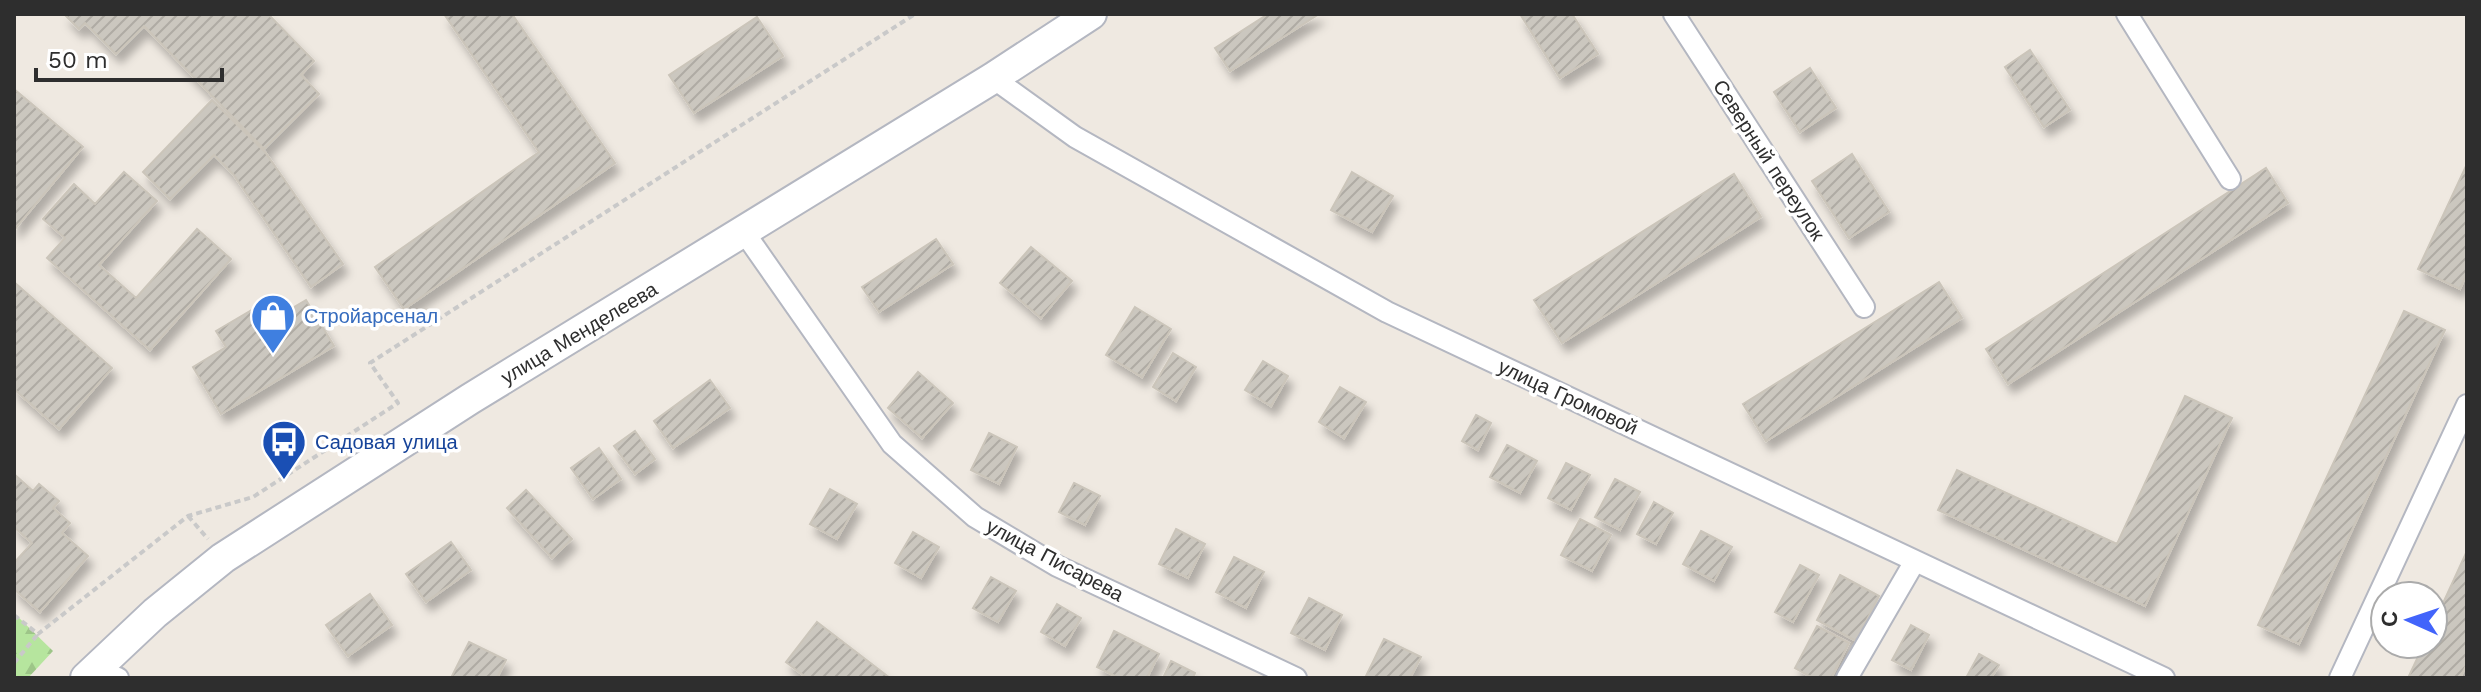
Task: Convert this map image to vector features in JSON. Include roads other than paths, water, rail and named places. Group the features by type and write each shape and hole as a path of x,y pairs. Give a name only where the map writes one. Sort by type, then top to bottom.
{"main road":[{"name":"улица Менделеева","path":"99,675 155,613 223,558 470,399 993,78 1091,14"}],"street":[{"name":"Северный переулок","path":"1674,14 1864,307"},
{"path":"2127,14 2230,179"},
{"name":"улица Громовой","path":"993,78 1075,137 1387,312 2164,678"},
{"name":"улица Писарева","path":"744,232 892,444 975,517 1057,566 1296,678"},
{"path":"2340,678 2467,405"},
{"path":"1847,678 1915,561"}],"place":[{"name":"Стройарсенал","path":"273,355"},
{"name":"Садовая улица","path":"284,481"}]}
